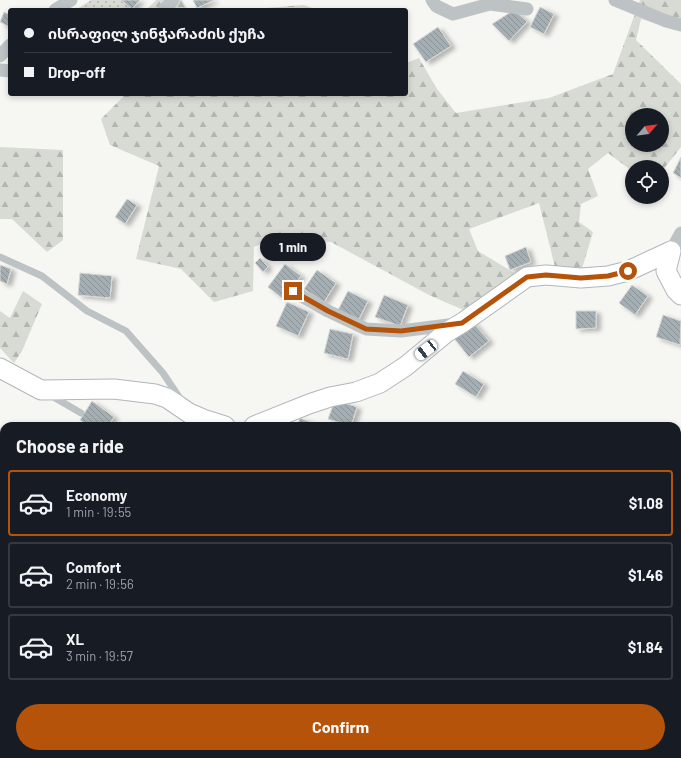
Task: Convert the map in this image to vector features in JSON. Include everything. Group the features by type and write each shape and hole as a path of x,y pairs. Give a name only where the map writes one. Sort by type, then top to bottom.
{"street":[{"path":"58,8 71,0"},
{"path":"166,8 173,0"},
{"path":"432,0 436,6 453,14 490,4 528,10"},
{"path":"615,0 681,26"},
{"path":"0,56 8,48"},
{"path":"681,233 670,250 666,270 676,290 681,295"},
{"path":"264,422 309,404 330,397 356,392 380,383 406,366 447,332 527,277 546,275 581,278 608,276 628,271 670,250"},
{"path":"293,291 328,311 366,329 401,331 462,323"},
{"path":"0,368 41,390 114,389 155,394 167,398 190,413 212,422"}],"lane":[{"path":"0,257 42,276 87,311 126,331 163,372 190,413"},
{"path":"41,390 81,413"}],"green space":[{"path":"91,0 121,0 131,8 79,8"},
{"path":"156,0 182,0 187,8 148,8"},
{"path":"640,0 681,0 681,31 641,19 636,40 681,84 681,147 669,162 669,160 625,160 625,166 608,153 588,169 598,196 581,204 579,222 593,232 581,272 556,271 539,203 469,229 478,251 516,274 468,312 429,295 331,242 276,238 254,247 253,291 214,302 181,269 136,259 159,166 110,145 101,119 124,96 408,96 408,62 419,58 437,89 456,113 549,98 613,74"},
{"path":"304,5 312,8 266,8"},
{"path":"0,147 63,150 63,240 47,252 12,219 0,219"},
{"path":"23,291 42,304 22,351 14,363 0,348 0,311 10,318"}],"building":[{"path":"121,0 140,0 133,8"},
{"path":"193,0 214,0 197,8"},
{"path":"540,7 554,14 544,34 530,27"},
{"path":"514,10 527,22 509,41 492,24"},
{"path":"4,12 8,14 8,26 0,22"},
{"path":"438,27 451,46 426,62 413,44"},
{"path":"681,157 681,178 673,173"},
{"path":"127,199 137,205 125,224 115,217"},
{"path":"526,247 531,262 510,270 505,256"},
{"path":"260,258 268,267 263,272 255,263"},
{"path":"285,264 301,276 283,299 268,287"},
{"path":"0,265 11,269 7,284 0,281"},
{"path":"317,270 336,283 324,302 304,289"},
{"path":"80,273 112,276 110,298 78,295"},
{"path":"632,285 648,296 635,315 619,303"},
{"path":"348,291 368,301 358,321 338,310"},
{"path":"384,295 408,305 400,326 375,317"},
{"path":"287,302 309,312 298,336 276,326"},
{"path":"576,311 596,311 596,328 576,329"},
{"path":"663,315 681,321 680,345 656,337"},
{"path":"472,321 489,341 469,357 453,337"},
{"path":"330,329 353,334 348,359 324,353"},
{"path":"463,371 484,384 476,397 455,384"},
{"path":"335,400 357,407 352,422 338,422 328,419"},
{"path":"92,401 114,417 111,422 83,422 80,420"},
{"path":"300,418 310,422 298,422"}],"route":[{"path":"293,291 328,311 366,329 401,331 462,323 527,277 546,275 581,278 608,276 628,271"}]}
